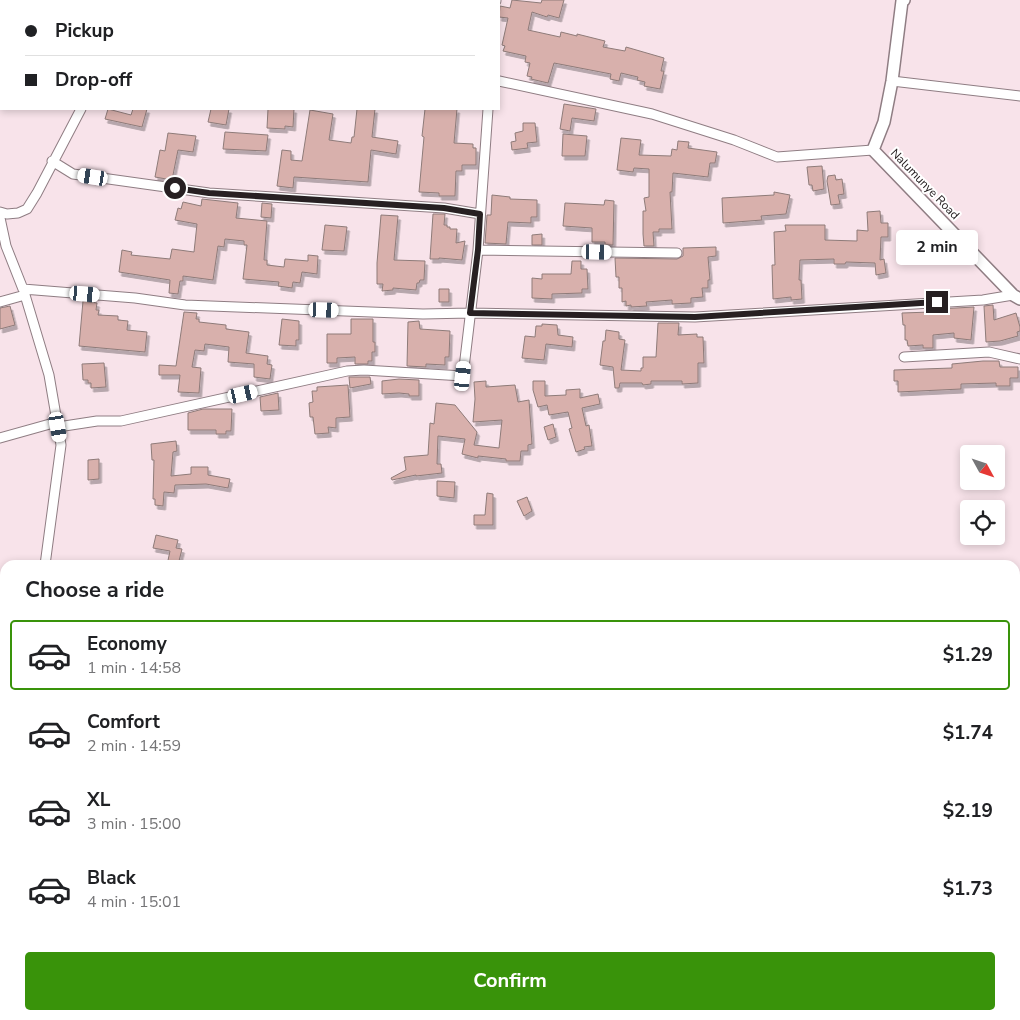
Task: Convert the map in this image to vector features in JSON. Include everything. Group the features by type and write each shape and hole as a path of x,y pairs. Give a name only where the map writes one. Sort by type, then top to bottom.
{"street":[{"path":"500,81 652,114 734,140 777,157 873,150 884,122 892,81 902,0"},
{"path":"892,81 1020,96"},
{"path":"0,212 7,214 18,213 27,209 80,110"},
{"path":"0,438 58,425 97,421 121,421 347,371 364,370 463,376 478,250 488,110"},
{"name":"Nalumunye Road","path":"873,150 1016,297"},
{"path":"52,161 74,174 209,193 444,208 480,214"},
{"path":"0,218 6,246 23,289 135,298 186,305 423,314 470,313 695,317 1016,297"},
{"path":"478,250 677,253"},
{"path":"0,302 24,295 49,375 58,425 61,445 46,560"},
{"path":"904,357 990,352 1020,359"}],"building":[{"path":"512,0 541,3 542,0 564,0 559,18 548,15 547,17 532,12 528,30 560,37 561,32 577,36 577,34 605,41 603,47 625,51 626,47 664,58 661,71 664,71 660,89 644,86 645,82 637,80 638,77 621,73 619,81 610,79 611,74 554,63 548,83 531,79 532,77 527,76 530,63 525,62 526,56 503,51 505,46 502,45 508,18 500,17 500,6 510,8"},
{"path":"564,104 596,109 594,121 572,118 570,131 560,129"},
{"path":"108,110 131,115 133,110 147,110 142,127 105,119"},
{"path":"211,110 229,110 226,125 208,122"},
{"path":"268,110 294,110 293,127 285,126 285,129 267,128"},
{"path":"310,110 333,114 329,140 351,143 352,137 354,137 357,110 375,110 372,137 398,141 396,154 371,150 368,182 294,177 293,188 277,186 282,150 291,151 291,160 302,161"},
{"path":"425,110 457,110 454,143 473,144 473,148 476,148 476,165 462,165 462,171 456,171 455,196 439,196 439,193 419,192 424,137 422,136"},
{"path":"523,123 535,123 537,142 527,143 528,148 512,150 511,142 516,141 515,133 523,131"},
{"path":"225,132 268,135 266,151 223,149"},
{"path":"168,133 196,136 193,152 178,150 172,180 155,177 160,150 165,151"},
{"path":"563,134 587,136 585,156 562,156"},
{"path":"621,138 641,140 639,155 671,156 672,149 677,150 678,141 689,142 688,148 717,152 715,163 710,163 708,177 673,173 672,192 670,192 672,229 659,229 659,232 653,232 654,246 644,246 643,234 643,211 646,211 644,198 649,197 649,169 634,168 633,172 617,170"},
{"path":"822,166 824,189 813,191 812,185 809,185 807,167"},
{"path":"835,175 836,180 842,179 844,194 838,195 840,204 831,205 827,181 828,176"},
{"path":"774,192 790,195 786,214 761,216 762,220 723,223 722,198 774,195"},
{"path":"492,195 510,197 510,199 537,200 537,217 531,217 531,223 508,222 506,244 485,243 487,215 491,215"},
{"path":"202,199 238,203 236,218 267,221 264,260 267,260 267,265 284,267 285,259 308,261 308,255 318,256 317,274 302,272 300,283 293,282 292,288 278,286 279,282 243,279 247,245 244,245 244,241 225,239 224,247 218,246 213,280 183,276 183,281 180,281 178,294 169,293 170,280 119,272 122,250 132,252 131,255 170,259 172,249 194,252 197,224 175,220 178,208 181,209 183,202 201,206"},
{"path":"605,200 614,201 613,245 605,245 605,242 592,242 592,228 563,226 565,203 604,205"},
{"path":"262,203 272,204 271,218 261,217"},
{"path":"880,211 881,223 888,223 888,237 881,237 880,260 884,259 886,273 876,275 875,263 846,262 845,264 834,264 834,259 800,260 799,280 801,280 802,299 791,300 791,297 773,299 772,265 775,265 774,232 786,231 785,225 825,225 825,240 857,241 857,230 868,231 867,212"},
{"path":"433,214 445,214 444,225 450,227 450,229 457,229 456,243 465,241 462,260 430,259"},
{"path":"381,215 398,216 394,260 425,261 424,280 420,280 417,283 416,290 393,288 393,290 382,291 383,284 377,284"},
{"path":"325,225 347,227 344,251 322,250"},
{"path":"542,234 542,245 532,245 532,235"},
{"path":"716,247 716,256 708,257 710,280 708,280 708,288 702,288 703,297 691,298 691,303 672,304 672,300 646,302 647,306 631,307 631,305 626,306 626,301 622,302 622,288 619,288 619,277 616,277 615,258 677,259 683,256 683,248"},
{"path":"572,261 581,261 581,269 587,269 588,289 582,289 582,293 552,294 552,299 532,298 532,278 542,279 542,274 571,274"},
{"path":"439,289 449,289 449,302 439,302"},
{"path":"83,301 97,303 96,310 99,310 98,315 118,316 118,320 128,321 127,330 147,332 145,352 79,346"},
{"path":"993,305 994,320 1016,313 1020,327 1020,331 1017,332 1018,336 1000,341 986,342 984,306"},
{"path":"10,306 15,325 0,329 0,308"},
{"path":"974,307 971,340 954,338 954,333 933,335 933,348 923,348 923,345 908,346 907,340 905,340 905,325 903,325 902,313"},
{"path":"184,312 197,313 196,319 199,319 199,322 226,325 226,329 249,332 246,353 268,356 267,364 272,365 270,379 254,377 254,364 228,362 229,347 205,344 204,351 195,350 192,367 201,368 199,393 178,392 180,375 159,375 159,365 176,366"},
{"path":"282,319 299,321 299,340 296,340 296,346 279,345"},
{"path":"351,319 373,319 375,352 372,352 372,361 368,361 368,364 355,364 355,357 337,358 337,363 327,363 327,334 351,334"},
{"path":"419,321 420,329 450,331 449,357 445,357 445,365 407,366 408,322"},
{"path":"658,323 679,323 678,335 697,334 697,337 703,337 704,363 698,363 698,383 682,384 682,381 651,381 651,384 643,385 642,383 620,383 619,388 615,388 613,367 600,365 606,330 619,332 619,339 625,340 621,370 641,371 641,368 643,368 643,357 656,357"},
{"path":"542,324 557,325 558,335 573,337 572,347 546,344 544,360 522,358 525,336 535,337 536,326 542,326"},
{"path":"999,361 1000,367 1018,367 1018,378 1010,378 1010,386 996,386 996,383 961,384 961,389 898,392 898,381 894,381 894,370 952,368 952,364"},
{"path":"104,363 106,387 91,388 91,383 88,383 88,380 83,380 82,364"},
{"path":"349,377 370,377 371,384 350,388"},
{"path":"399,379 419,380 419,396 399,393 382,394 382,381"},
{"path":"486,381 486,387 515,385 518,402 529,400 532,444 528,445 528,451 521,451 520,461 506,461 506,459 478,456 478,458 462,454 465,439 438,436 437,464 441,464 442,473 416,475 392,480 391,478 406,470 404,457 428,455 430,423 434,424 436,403 455,405 477,432 474,445 499,448 502,420 473,422 474,382"},
{"path":"533,381 545,381 545,396 566,395 566,390 580,389 580,398 598,394 600,404 582,408 586,426 589,425 592,446 584,447 585,449 576,452 569,429 572,428 568,412 549,415 547,405 538,407 533,390"},
{"path":"348,385 350,417 336,418 336,428 328,427 329,433 315,434 313,417 310,417 309,403 313,402 312,391 317,391 317,387"},
{"path":"278,393 279,410 261,411 260,397"},
{"path":"203,409 232,409 231,431 226,431 226,434 216,434 216,430 188,430 188,413"},
{"path":"553,424 556,437 548,440 544,427"},
{"path":"176,441 177,451 173,452 171,476 191,474 191,467 208,467 208,475 230,479 228,488 206,484 175,485 174,493 164,492 163,506 155,505 155,499 153,499 154,460 152,460 151,444"},
{"path":"99,459 99,479 88,480 88,460"},
{"path":"437,481 455,482 454,498 437,496"},
{"path":"487,493 493,494 493,525 474,525 474,515 485,515"},
{"path":"527,497 532,511 524,516 517,501"},
{"path":"156,535 178,540 176,548 182,549 179,560 168,560 170,551 153,548"}],"route":[{"path":"175,188 209,193 444,208 480,214 478,250 470,313 695,317 937,302"}]}
